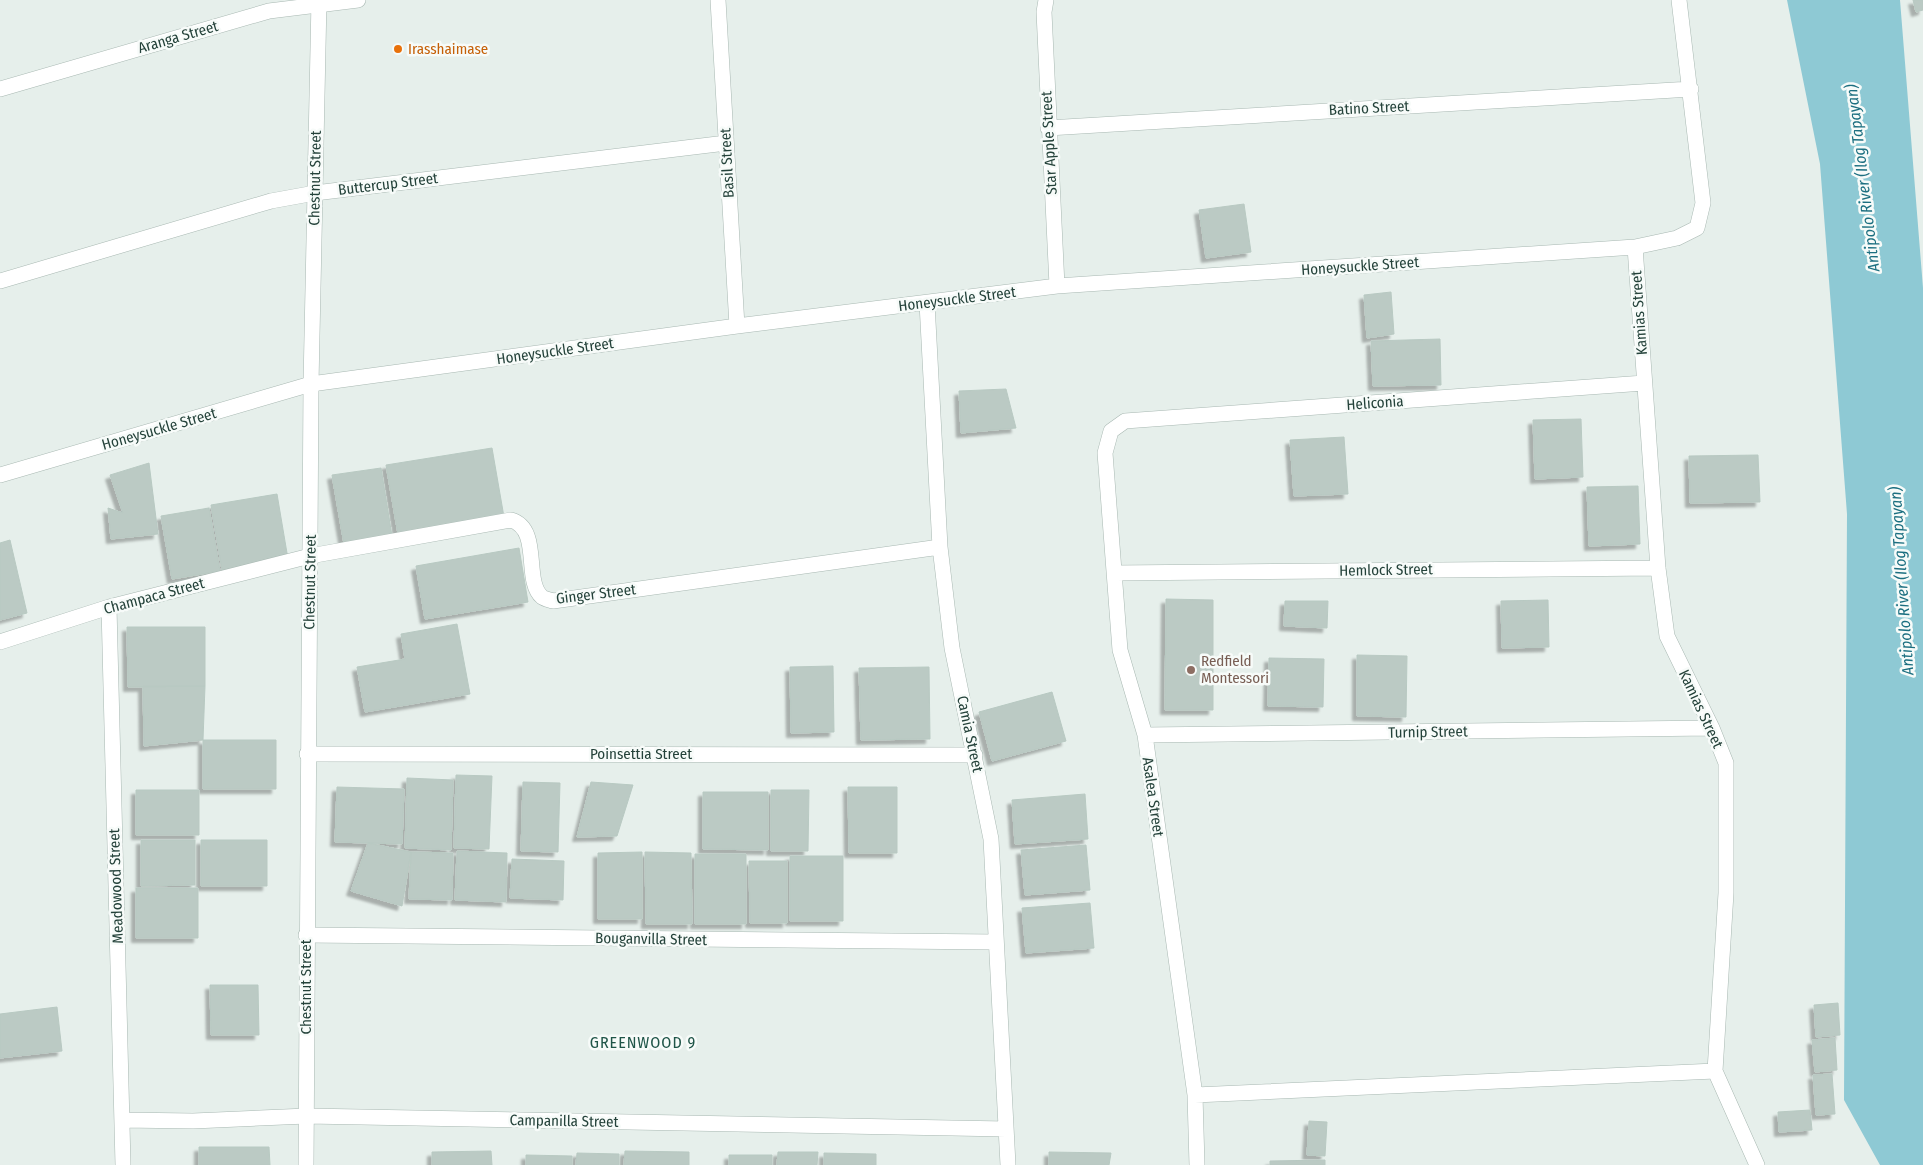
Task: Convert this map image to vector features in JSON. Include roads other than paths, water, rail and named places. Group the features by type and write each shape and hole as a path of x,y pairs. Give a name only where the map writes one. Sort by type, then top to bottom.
{"street":[{"name":"Aranga Street","path":"0,89 269,10 319,2 358,0"},
{"name":"Basil Street","path":"718,0 737,326"},
{"name":"Star Apple Street","path":"1046,0 1044,12 1048,128 1057,286"},
{"name":"Honeysuckle Street","path":"0,475 311,384 737,326 1057,286 1635,247 1677,238 1697,228 1704,203 1679,0"},
{"name":"Chestnut Street","path":"306,1165 307,754 311,384 319,2"},
{"name":"Batino Street","path":"1048,128 1691,89"},
{"name":"Buttercup Street","path":"0,281 271,201 315,193 726,143"},
{"name":"Kamias Street","path":"1635,247 1658,568 1667,636 1712,728 1726,764 1726,893 1715,1072 1757,1165"},
{"name":"Camia Street","path":"927,303 940,547 952,648 991,839 1008,1165"},
{"name":"Heliconia","path":"1111,432 1125,421 1644,383"},
{"name":"Asalea Street","path":"1111,432 1106,453 1120,650 1145,736 1195,1095 1197,1165"},
{"name":"Ginger Street","path":"310,556 511,520 520,523 526,531 536,589 542,597 553,601 940,547"},
{"name":"Champaca Street","path":"0,642 109,607 310,556"},
{"name":"Hemlock Street","path":"1115,573 1658,568"},
{"name":"Meadowood Street","path":"109,607 123,1165"},
{"name":"Turnip Street","path":"1145,736 1712,728"},
{"name":"Poinsettia Street","path":"307,754 975,755"},
{"name":"Bouganvilla Street","path":"306,935 995,942"},
{"path":"1195,1095 1715,1072"},
{"name":"Campanilla Street","path":"122,1120 193,1121 307,1116 1006,1129"}],"water":[{"name":"Antipolo River (Ilog Tapayan)","path":"1787,0 1900,0 1923,288 1923,1165 1880,1165 1844,1100 1847,514 1820,164"}],"place":[{"name":"Irasshaimase","path":"398,49"},
{"name":"Redfield Montessori","path":"1191,670"}],"district":[{"name":"GREENWOOD 9","path":"643,1042"}]}
